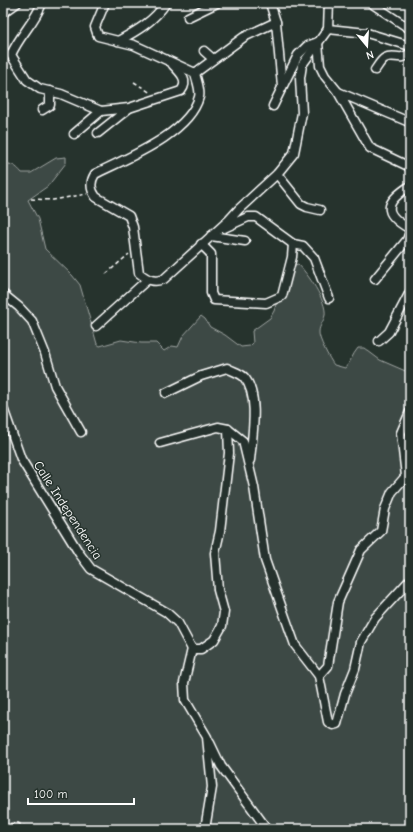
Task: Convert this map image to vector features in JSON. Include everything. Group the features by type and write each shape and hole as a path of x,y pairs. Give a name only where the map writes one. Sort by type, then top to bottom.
{"street":[{"path":"3,14 17,3"},
{"path":"42,3 36,16 15,44 11,55 26,80 40,89 50,91 101,110 129,108 181,91 184,87 182,75 169,60"},
{"path":"105,3 95,27 95,32 98,36 134,45 195,73"},
{"path":"118,41 141,29 160,12 166,3"},
{"path":"188,17 217,3"},
{"path":"270,3 276,22 282,86"},
{"path":"195,73 200,95 192,112 163,140 95,174 91,182 93,193 96,197 128,216 133,228 139,273 147,280 156,282 164,279 212,235 277,174 294,153 302,113 300,78 302,64 328,29 329,3"},
{"path":"371,3 410,29"},
{"path":"195,73 244,37 276,22"},
{"path":"328,29 367,33 410,46"},
{"path":"273,106 298,55 306,46 318,42"},
{"path":"318,42 320,66 325,76 338,92 370,148 410,167"},
{"path":"204,51 213,59"},
{"path":"375,70 384,58 389,56 401,58 410,53"},
{"path":"42,110 50,105 50,91"},
{"path":"338,92 410,124 410,114"},
{"path":"98,133 129,108"},
{"path":"74,134 101,110"},
{"path":"277,174 302,204 307,207 320,210"},
{"path":"410,186 394,196 390,203 390,210 392,216 410,229"},
{"path":"212,235 248,217 256,217 293,244 303,246 314,258 329,298"},
{"path":"375,279 407,240 410,232"},
{"path":"212,235 245,241"},
{"path":"201,244 212,254 211,293 214,300 266,304 282,296 292,258 293,244"},
{"path":"96,326 147,280"},
{"path":"379,341 388,332 410,292"},
{"path":"3,294 19,307 32,321 45,353 55,386 81,432"},
{"path":"166,393 202,376 227,368 243,375 251,387 254,421 249,466"},
{"name":"Calle Independencia","path":"3,408 21,459 79,553 91,569 166,612 178,623 192,649"},
{"path":"319,676 328,666 338,602 361,550 381,531 385,509 392,492 406,476 401,433 410,412"},
{"path":"160,444 218,427 228,429 242,441 254,487 265,560 295,645 319,676 328,722 333,725 337,724 345,694 355,669 361,642 375,618 410,580"},
{"path":"228,429 230,453 220,531 215,553 218,590 224,612 222,626 214,640 201,649 192,649 184,683 185,700 207,737 221,766 267,829"},
{"path":"405,464 410,452"},
{"path":"205,829 212,787 207,737"}],"path":[{"path":"134,82 160,98"},
{"path":"31,199 53,200 93,193"},
{"path":"106,274 136,247"},
{"path":"3,824 18,823 30,829"}],"shaded area":[{"path":"66,157 66,163 48,186 28,200 38,219 45,249 72,275 80,285 97,344 100,346 121,340 141,343 156,343 164,351 172,346 178,347 183,336 201,316 210,327 225,335 241,347 250,346 253,343 252,331 270,318 274,311 288,267 298,264 311,280 323,302 325,315 319,335 334,365 345,368 358,348 364,348 380,360 410,373 410,829 3,829 3,164 14,166 22,173 31,173 56,158"}]}
